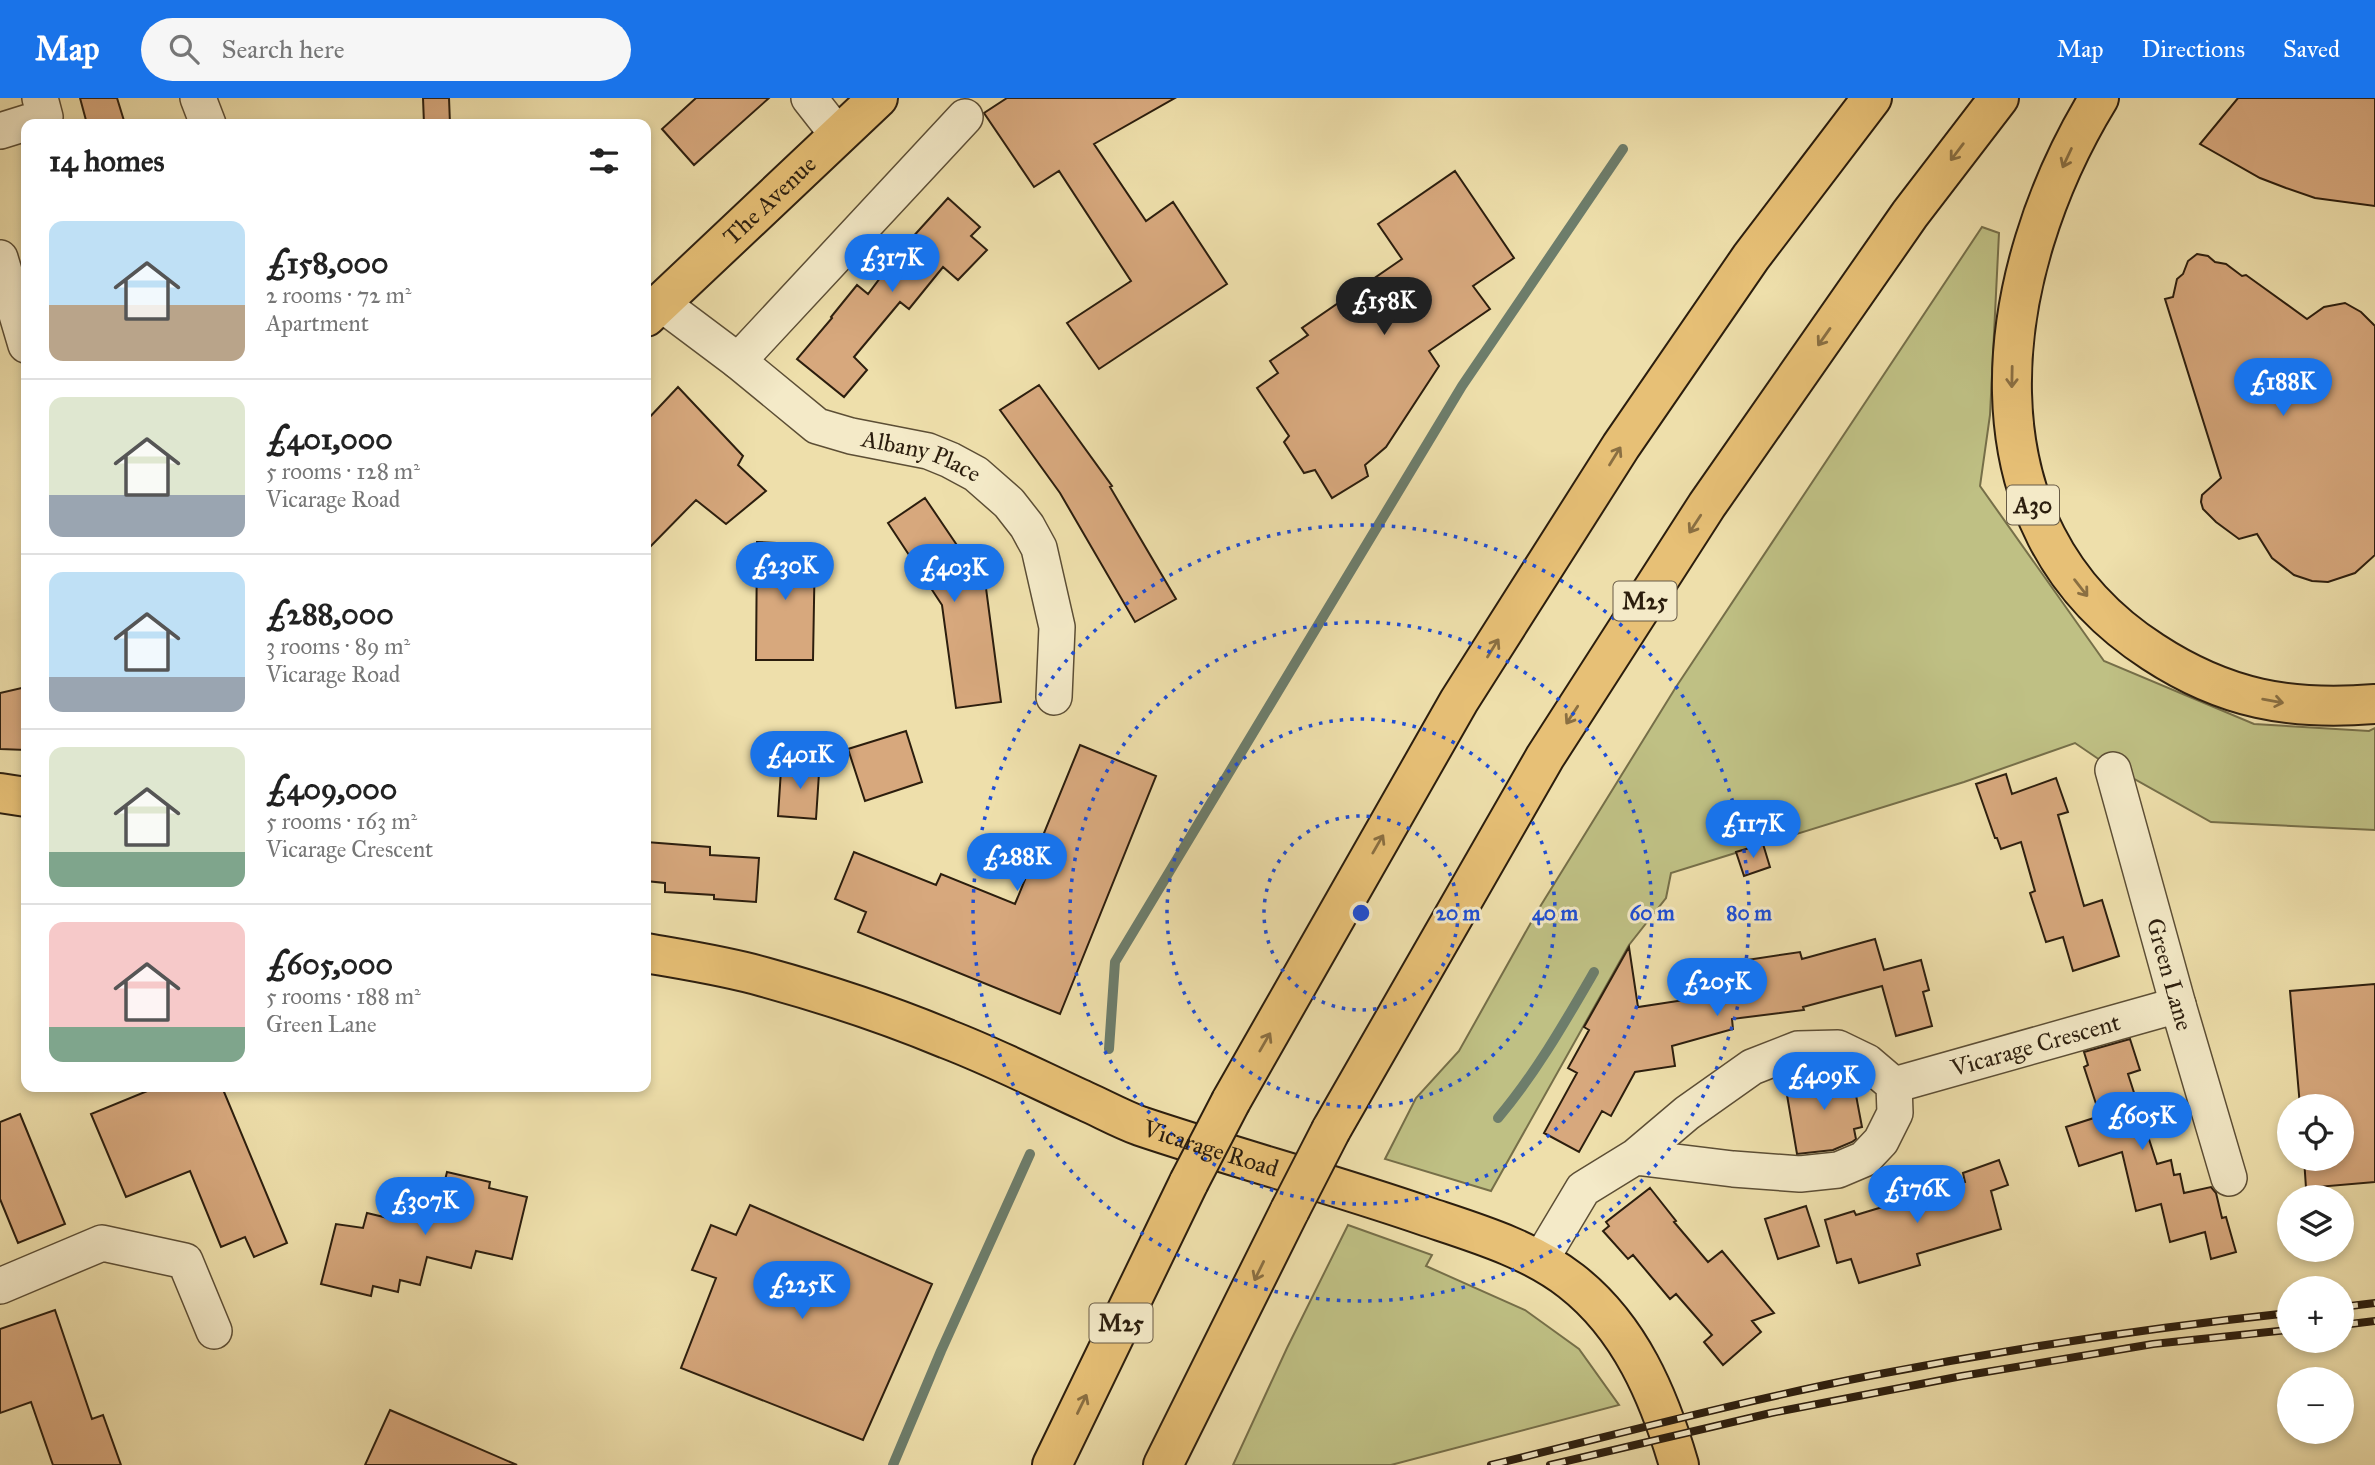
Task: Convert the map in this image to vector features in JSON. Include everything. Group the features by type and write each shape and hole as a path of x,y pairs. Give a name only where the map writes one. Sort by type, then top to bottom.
{"main road":[{"name":"The Avenue","path":"654,310 878,98"},
{"name":"M25","path":"1052,1465 1231,1101 1460,701 1621,446 1751,257 1872,98"},
{"name":"M25","path":"1163,1465 1331,1130 1545,757 1707,505 1910,214 1999,98"},
{"name":"A30","path":"2099,98 2068,154 2035,235 2015,322 2011,376 2013,425 2019,462 2030,499 2050,542 2098,609 2125,635 2172,665 2217,687 2272,702 2330,708 2375,704"},
{"path":"0,793 21,796"},
{"name":"Vicarage Road","path":"651,954 761,976 867,1007 949,1039 1136,1124 1384,1202 1502,1243 1540,1261 1572,1281 1620,1333 1637,1358 1667,1421 1679,1465"}],"street":[{"path":"39,119 46,117 40,98"},
{"path":"198,98 206,119"},
{"path":"809,98 838,135"},
{"path":"738,361 965,117"},
{"path":"0,131 21,125"},
{"path":"0,258 21,328"},
{"name":"Albany Place","path":"654,310 738,361 817,426 851,436 928,451 976,474 1009,503 1027,526 1039,548 1057,627 1054,697"},
{"name":"Green Lane","path":"2113,770 2229,1178"},
{"name":"Vicarage Crescent","path":"1894,1084 2178,1004"},
{"path":"1540,1261 1583,1189 1635,1157 1687,1113 1752,1067 1798,1049 1838,1048 1867,1062 1894,1084 1895,1113 1881,1141 1864,1159 1838,1170 1800,1174 1635,1157"},
{"path":"0,1286 102,1243 185,1261 214,1331"}],"green space":[{"path":"1982,227 1999,233 1990,415 1980,486 2104,661 2254,724 2369,731 2375,728 2375,830 2211,822 2075,743 1964,782 1671,873 1666,898 1629,945 1491,1191 1385,1159 1416,1098 1459,1051 1538,910 1676,687"},
{"path":"1348,1225 1432,1255 1426,1266 1525,1310 1579,1349 1619,1405 1391,1465 1233,1465"}],"building":[{"path":"80,98 117,98 123,119 86,119"},
{"path":"423,98 449,98 450,119 424,119"},
{"path":"696,98 769,98 694,165 662,129"},
{"path":"1007,98 1175,98 1094,144 1146,221 1173,202 1227,284 1099,369 1067,323 1131,281 1059,171 1034,187 984,113"},
{"path":"2238,98 2375,98 2375,206 2315,198 2286,188 2260,178 2200,144"},
{"path":"1455,171 1514,258 1473,286 1490,309 1429,351 1439,366 1386,447 1365,465 1368,476 1332,498 1315,470 1304,473 1284,442 1289,436 1257,388 1278,373 1270,361 1308,335 1302,328 1402,259 1378,224"},
{"path":"948,198 980,227 971,236 987,250 958,280 943,267 909,309 900,302 854,357 867,370 844,397 797,359 857,285 868,294 901,250"},
{"path":"2197,254 2226,264 2242,276 2246,275 2307,319 2324,307 2345,303 2361,312 2375,326 2375,555 2355,573 2328,582 2312,581 2294,575 2272,558 2257,534 2239,539 2203,509 2202,495 2221,478 2165,299 2173,297 2177,279 2183,274 2188,261"},
{"path":"1039,385 1112,486 1110,487 1176,599 1135,622 1060,493 1000,410"},
{"path":"678,387 743,456 738,465 766,491 726,524 696,500 651,546 651,416"},
{"path":"925,498 986,588 1001,702 956,708 942,605 888,523"},
{"path":"757,542 815,545 813,660 756,660"},
{"path":"21,688 21,750 0,749 0,693"},
{"path":"906,731 922,782 865,801 848,749"},
{"path":"1080,745 1156,776 1060,1014 858,932 866,912 835,899 854,852 936,885 941,874 1015,904"},
{"path":"820,758 816,819 778,816 781,770"},
{"path":"2006,774 2012,794 2056,778 2068,812 2058,815 2084,906 2102,900 2119,956 2073,971 2063,937 2046,942 2030,893 2035,891 2021,842 2001,849 1976,784"},
{"path":"651,842 710,847 710,855 759,858 756,902 714,899 714,895 665,892 665,883 651,882"},
{"path":"1763,844 1770,867 1744,876 1736,852"},
{"path":"1875,939 1884,970 1921,960 1929,990 1923,992 1932,1026 1896,1036 1882,986 1803,1007 1804,1010 1732,1019 1733,1029 1672,1046 1675,1066 1635,1072 1611,1116 1602,1111 1579,1152 1544,1133 1577,1073 1568,1068 1589,1030 1584,1027 1629,947 1638,1007 1691,999 1687,969 1800,952 1802,959"},
{"path":"2375,984 2375,1182 2306,1185 2305,1171 2354,1171 2354,1094 2299,1094 2290,991"},
{"path":"2130,1039 2140,1070 2128,1074 2157,1164 2171,1160 2174,1175 2180,1174 2184,1193 2211,1187 2216,1193 2222,1218 2226,1217 2236,1252 2211,1259 2205,1232 2170,1242 2161,1204 2136,1211 2122,1152 2079,1166 2066,1127 2100,1116 2084,1067 2088,1065 2084,1052"},
{"path":"1834,1068 1849,1076 1852,1090 1855,1090 1862,1127 1854,1129 1856,1139 1833,1150 1797,1154 1787,1095 1808,1092 1805,1069"},
{"path":"145,1092 224,1092 287,1243 254,1257 245,1237 221,1247 190,1171 126,1197 91,1114"},
{"path":"20,1114 65,1224 18,1243 0,1199 0,1122"},
{"path":"1999,1160 2008,1185 1991,1191 2001,1229 1917,1254 1920,1265 1859,1283 1851,1259 1837,1263 1825,1220 1854,1211 1856,1215 1965,1182 1963,1173"},
{"path":"447,1172 490,1182 489,1188 527,1197 512,1259 476,1251 471,1268 427,1257 420,1285 400,1280 398,1292 373,1286 371,1296 321,1284 336,1224 363,1228 367,1213 388,1218 392,1202 437,1213"},
{"path":"1650,1188 1708,1262 1722,1251 1774,1313 1752,1321 1761,1332 1723,1365 1704,1342 1712,1335 1676,1294 1670,1299 1633,1255 1628,1259 1603,1231 1609,1226 1606,1222"},
{"path":"750,1205 932,1284 863,1440 681,1368 716,1278 692,1270 711,1225 736,1235"},
{"path":"1806,1206 1819,1246 1778,1259 1765,1219"},
{"path":"55,1310 92,1419 103,1415 121,1465 53,1465 31,1402 0,1413 0,1329"},
{"path":"390,1410 517,1465 365,1465"}],"waterway":[{"path":"1109,1049 1115,962 1462,386 1623,149"},
{"path":"1498,1118 1537,1065 1594,972"},
{"path":"893,1465 1030,1154"}],"railway":[{"path":"2354,1306 2375,1303"},
{"path":"1491,1465 1727,1407 1869,1376 2078,1340 2277,1314"},
{"path":"2354,1324 2375,1321"},
{"path":"1550,1465 1771,1413 1962,1376 2153,1344 2277,1331"}]}
